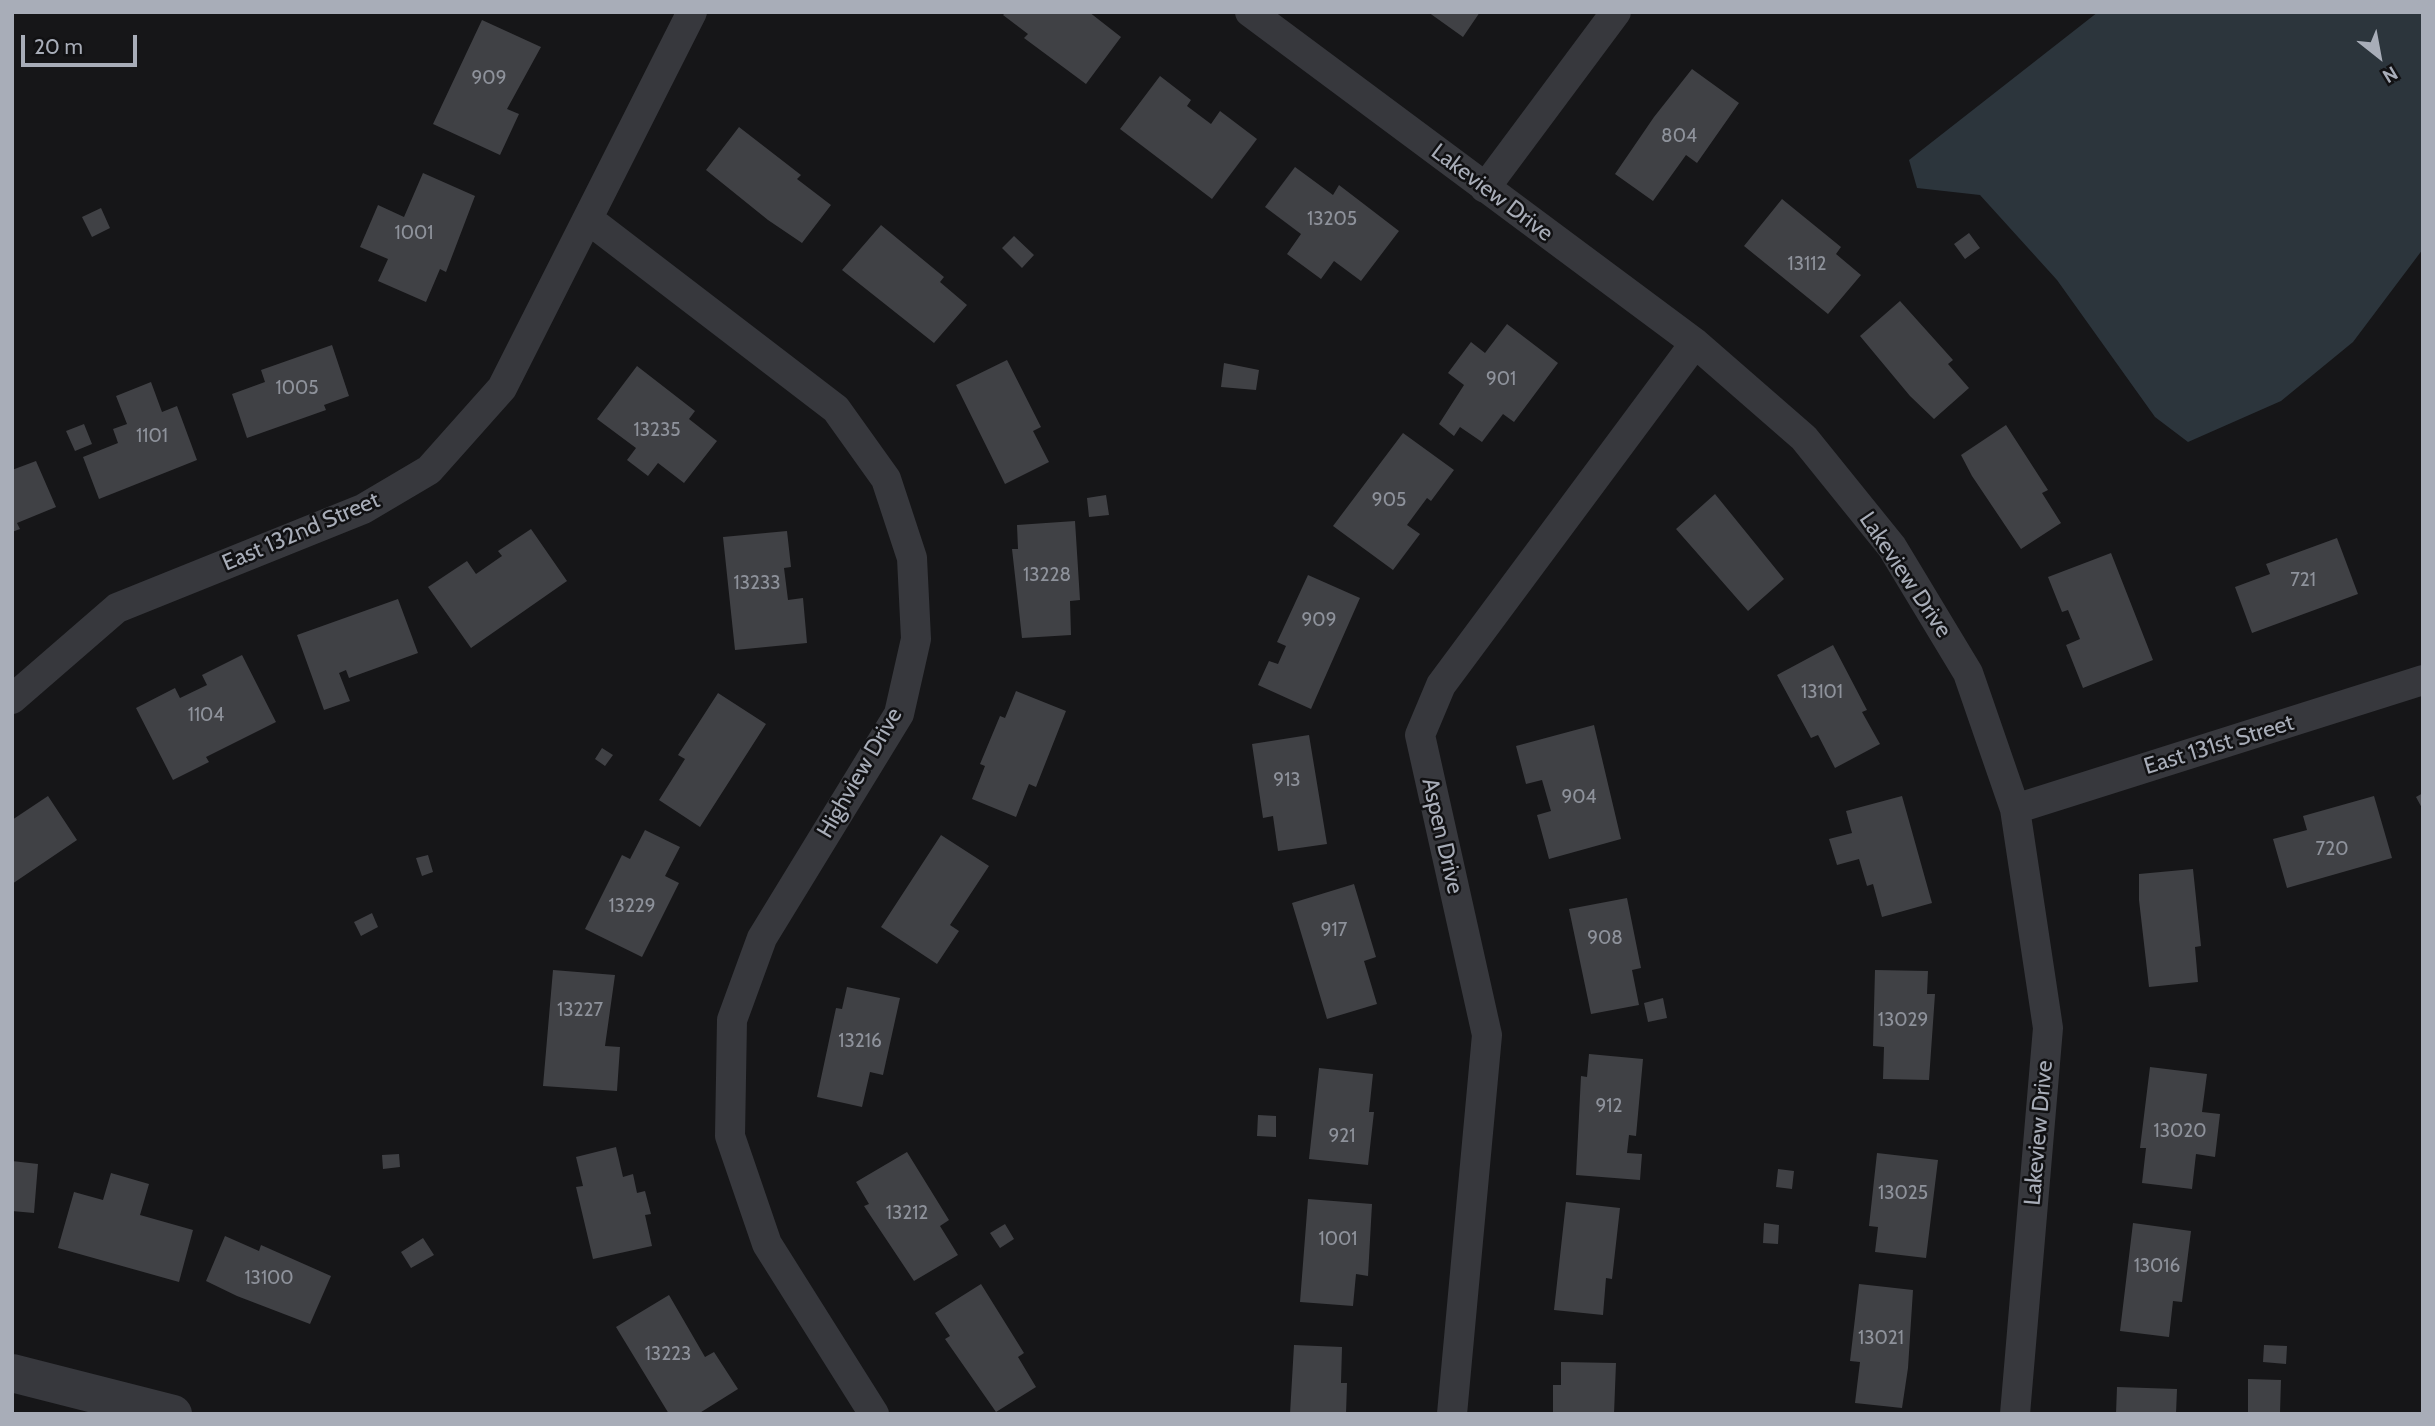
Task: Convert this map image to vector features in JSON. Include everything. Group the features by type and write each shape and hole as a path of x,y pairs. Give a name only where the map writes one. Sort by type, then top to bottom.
{"street":[{"name":"East 132nd Street","path":"12,699 117,608 363,509 429,470 502,388 692,12"},
{"name":"Lakeview Drive","path":"1250,12 1695,343 1804,438 1892,547 1968,673 2015,809 2048,1028 2015,1414"},
{"path":"1485,188 1616,12"},
{"name":"Highview Drive","path":"587,219 836,409 886,479 912,558 916,639 899,714 762,938 732,1020 730,1136 767,1244 874,1414"},
{"name":"Aspen Drive","path":"1452,1414 1487,1035 1420,735 1441,685 1695,343"},
{"name":"East 131st Street","path":"2015,809 2423,680"},
{"path":"12,1373 173,1414"}],"shaded area":[{"path":"2098,12 2423,12 2423,249 2353,342 2281,401 2188,442 2155,417 2057,280 1980,195 1917,188 1909,160"}],"building":[{"path":"1006,12 1089,12 1121,37 1086,84 1024,38 1028,34 1003,15"},
{"path":"1428,12 1480,12 1463,37"},
{"path":"482,20 541,47 507,109 519,114 500,155 433,124"},
{"path":"1692,69 1739,103 1697,163 1686,155 1653,201 1615,174 1654,117"},
{"path":"1160,76 1191,100 1187,106 1211,124 1220,111 1257,139 1212,199 1120,129"},
{"path":"739,127 801,175 797,179 831,205 802,243 768,220 706,170"},
{"path":"1295,167 1333,195 1339,185 1399,231 1361,281 1334,261 1321,279 1287,254 1301,234 1265,207"},
{"path":"423,173 475,196 446,272 440,269 426,302 378,281 388,259 360,247 378,205 404,217"},
{"path":"1782,199 1841,247 1836,254 1861,275 1828,314 1744,246"},
{"path":"101,208 110,228 92,237 82,217"},
{"path":"881,225 944,277 940,282 967,305 934,343 842,270"},
{"path":"1969,233 1980,248 1965,259 1954,244"},
{"path":"1014,236 1034,255 1022,268 1002,248"},
{"path":"1900,301 1953,360 1948,364 1969,388 1934,419 1910,396 1860,336"},
{"path":"1507,324 1558,363 1514,422 1503,414 1482,442 1460,427 1454,436 1439,424 1464,385 1448,373 1471,342 1485,353"},
{"path":"332,345 349,396 324,405 326,410 247,438 232,394 265,382 261,370"},
{"path":"1007,360 1041,427 1033,431 1049,462 1005,484 956,385"},
{"path":"1224,363 1259,370 1256,390 1221,387"},
{"path":"637,366 695,411 689,419 717,441 684,483 658,463 648,476 627,460 636,448 597,419"},
{"path":"151,382 162,412 177,406 197,460 99,499 83,457 118,443 113,429 127,424 116,396"},
{"path":"84,424 92,444 75,451 66,431"},
{"path":"2006,425 2048,490 2042,493 2061,523 2021,549 1961,455"},
{"path":"1403,433 1454,470 1431,501 1427,498 1407,525 1420,534 1393,570 1333,526"},
{"path":"36,461 56,507 17,523 20,529 12,532 12,470"},
{"path":"1715,494 1784,579 1748,611 1676,529"},
{"path":"1106,495 1109,515 1089,517 1087,498"},
{"path":"1075,521 1080,600 1070,601 1071,635 1022,638 1012,549 1018,549 1017,525"},
{"path":"531,529 567,581 471,648 428,587 467,561 476,574 502,556 498,551"},
{"path":"787,531 791,567 784,568 788,600 803,598 807,643 735,650 723,537"},
{"path":"2337,538 2358,594 2252,633 2235,587 2270,574 2266,564"},
{"path":"2111,553 2153,660 2083,688 2066,645 2080,639 2068,610 2062,612 2048,577"},
{"path":"1308,575 1360,598 1311,709 1258,685 1269,661 1278,664 1286,646 1277,642"},
{"path":"398,599 418,653 349,678 346,670 339,673 350,701 324,710 297,635"},
{"path":"1833,645 1867,710 1862,712 1880,744 1835,768 1818,735 1811,738 1777,675"},
{"path":"242,655 276,722 206,757 209,762 173,780 136,708 175,688 180,698 207,685 202,675"},
{"path":"1016,691 1066,711 1036,787 1029,784 1016,817 972,799 985,766 980,764 1000,716 1005,718"},
{"path":"718,693 766,724 700,827 659,800 685,759 678,755"},
{"path":"1594,725 1621,839 1549,859 1537,815 1551,811 1542,780 1526,784 1516,746"},
{"path":"1309,735 1327,844 1278,851 1273,816 1263,818 1252,744"},
{"path":"602,748 613,755 605,766 595,759"},
{"path":"2423,793 2423,810 2416,797"},
{"path":"48,796 77,840 12,884 12,820"},
{"path":"1902,796 1932,903 1882,917 1873,884 1867,886 1859,859 1837,865 1829,839 1852,833 1846,811"},
{"path":"2374,796 2392,858 2287,888 2273,839 2307,830 2303,816"},
{"path":"645,830 680,847 665,876 679,883 642,957 585,929 622,855 630,859"},
{"path":"941,835 989,866 950,925 959,931 937,964 881,927"},
{"path":"428,855 433,872 422,876 416,858"},
{"path":"2193,869 2201,946 2195,947 2198,982 2149,987 2139,900 2139,874"},
{"path":"1354,884 1376,957 1364,961 1377,1004 1327,1019 1292,903"},
{"path":"1627,898 1641,968 1632,970 1639,1005 1591,1014 1569,909"},
{"path":"372,913 378,927 361,936 354,922"},
{"path":"553,970 615,975 605,1046 620,1047 617,1091 543,1086"},
{"path":"1875,970 1928,971 1927,994 1935,994 1929,1080 1883,1079 1884,1047 1873,1046"},
{"path":"847,987 900,998 883,1075 870,1072 862,1107 817,1097 836,1008 842,1009"},
{"path":"1663,998 1667,1018 1648,1022 1644,1003"},
{"path":"1589,1054 1643,1059 1636,1136 1629,1135 1627,1153 1642,1154 1640,1180 1576,1175 1581,1076 1587,1077"},
{"path":"2150,1067 2207,1074 2202,1112 2220,1114 2215,1157 2196,1154 2192,1189 2142,1183 2146,1148 2140,1148"},
{"path":"1319,1068 1373,1074 1369,1112 1374,1112 1368,1165 1309,1159"},
{"path":"1258,1115 1276,1116 1276,1137 1257,1136"},
{"path":"616,1147 623,1177 633,1174 637,1193 645,1191 651,1214 645,1215 652,1246 593,1259 576,1187 583,1186 576,1157"},
{"path":"907,1152 949,1220 940,1226 958,1255 914,1281 864,1206 869,1204 856,1182"},
{"path":"1877,1153 1938,1160 1926,1258 1875,1252 1878,1227 1869,1226"},
{"path":"399,1154 400,1167 383,1169 382,1155"},
{"path":"12,1161 38,1164 34,1213 12,1211"},
{"path":"1778,1169 1794,1171 1792,1189 1776,1187"},
{"path":"111,1173 149,1184 140,1215 193,1230 179,1282 58,1248 74,1192 103,1200"},
{"path":"1308,1199 1372,1204 1368,1276 1356,1274 1353,1306 1300,1302"},
{"path":"1566,1202 1620,1208 1612,1279 1606,1278 1603,1315 1554,1310"},
{"path":"1764,1223 1779,1225 1778,1244 1763,1243"},
{"path":"2133,1223 2191,1231 2182,1302 2173,1301 2169,1337 2120,1331"},
{"path":"1005,1224 1014,1239 1000,1248 990,1233"},
{"path":"225,1236 259,1251 261,1245 331,1276 310,1324 206,1281"},
{"path":"423,1238 434,1255 411,1268 401,1252"},
{"path":"981,1284 1024,1353 1018,1357 1036,1387 996,1412 945,1339 950,1336 935,1313"},
{"path":"1859,1284 1913,1290 1908,1368 1902,1408 1855,1403 1860,1362 1850,1361"},
{"path":"669,1295 705,1357 714,1352 738,1389 698,1414 669,1414 616,1327"},
{"path":"1294,1345 1342,1347 1341,1383 1347,1383 1346,1414 1290,1414"},
{"path":"2264,1345 2287,1346 2286,1364 2263,1362"},
{"path":"1561,1362 1616,1363 1614,1414 1553,1414 1553,1385 1561,1385"},
{"path":"2248,1379 2281,1380 2280,1413 2248,1412"},
{"path":"2117,1387 2177,1389 2176,1414 2116,1414"}]}
